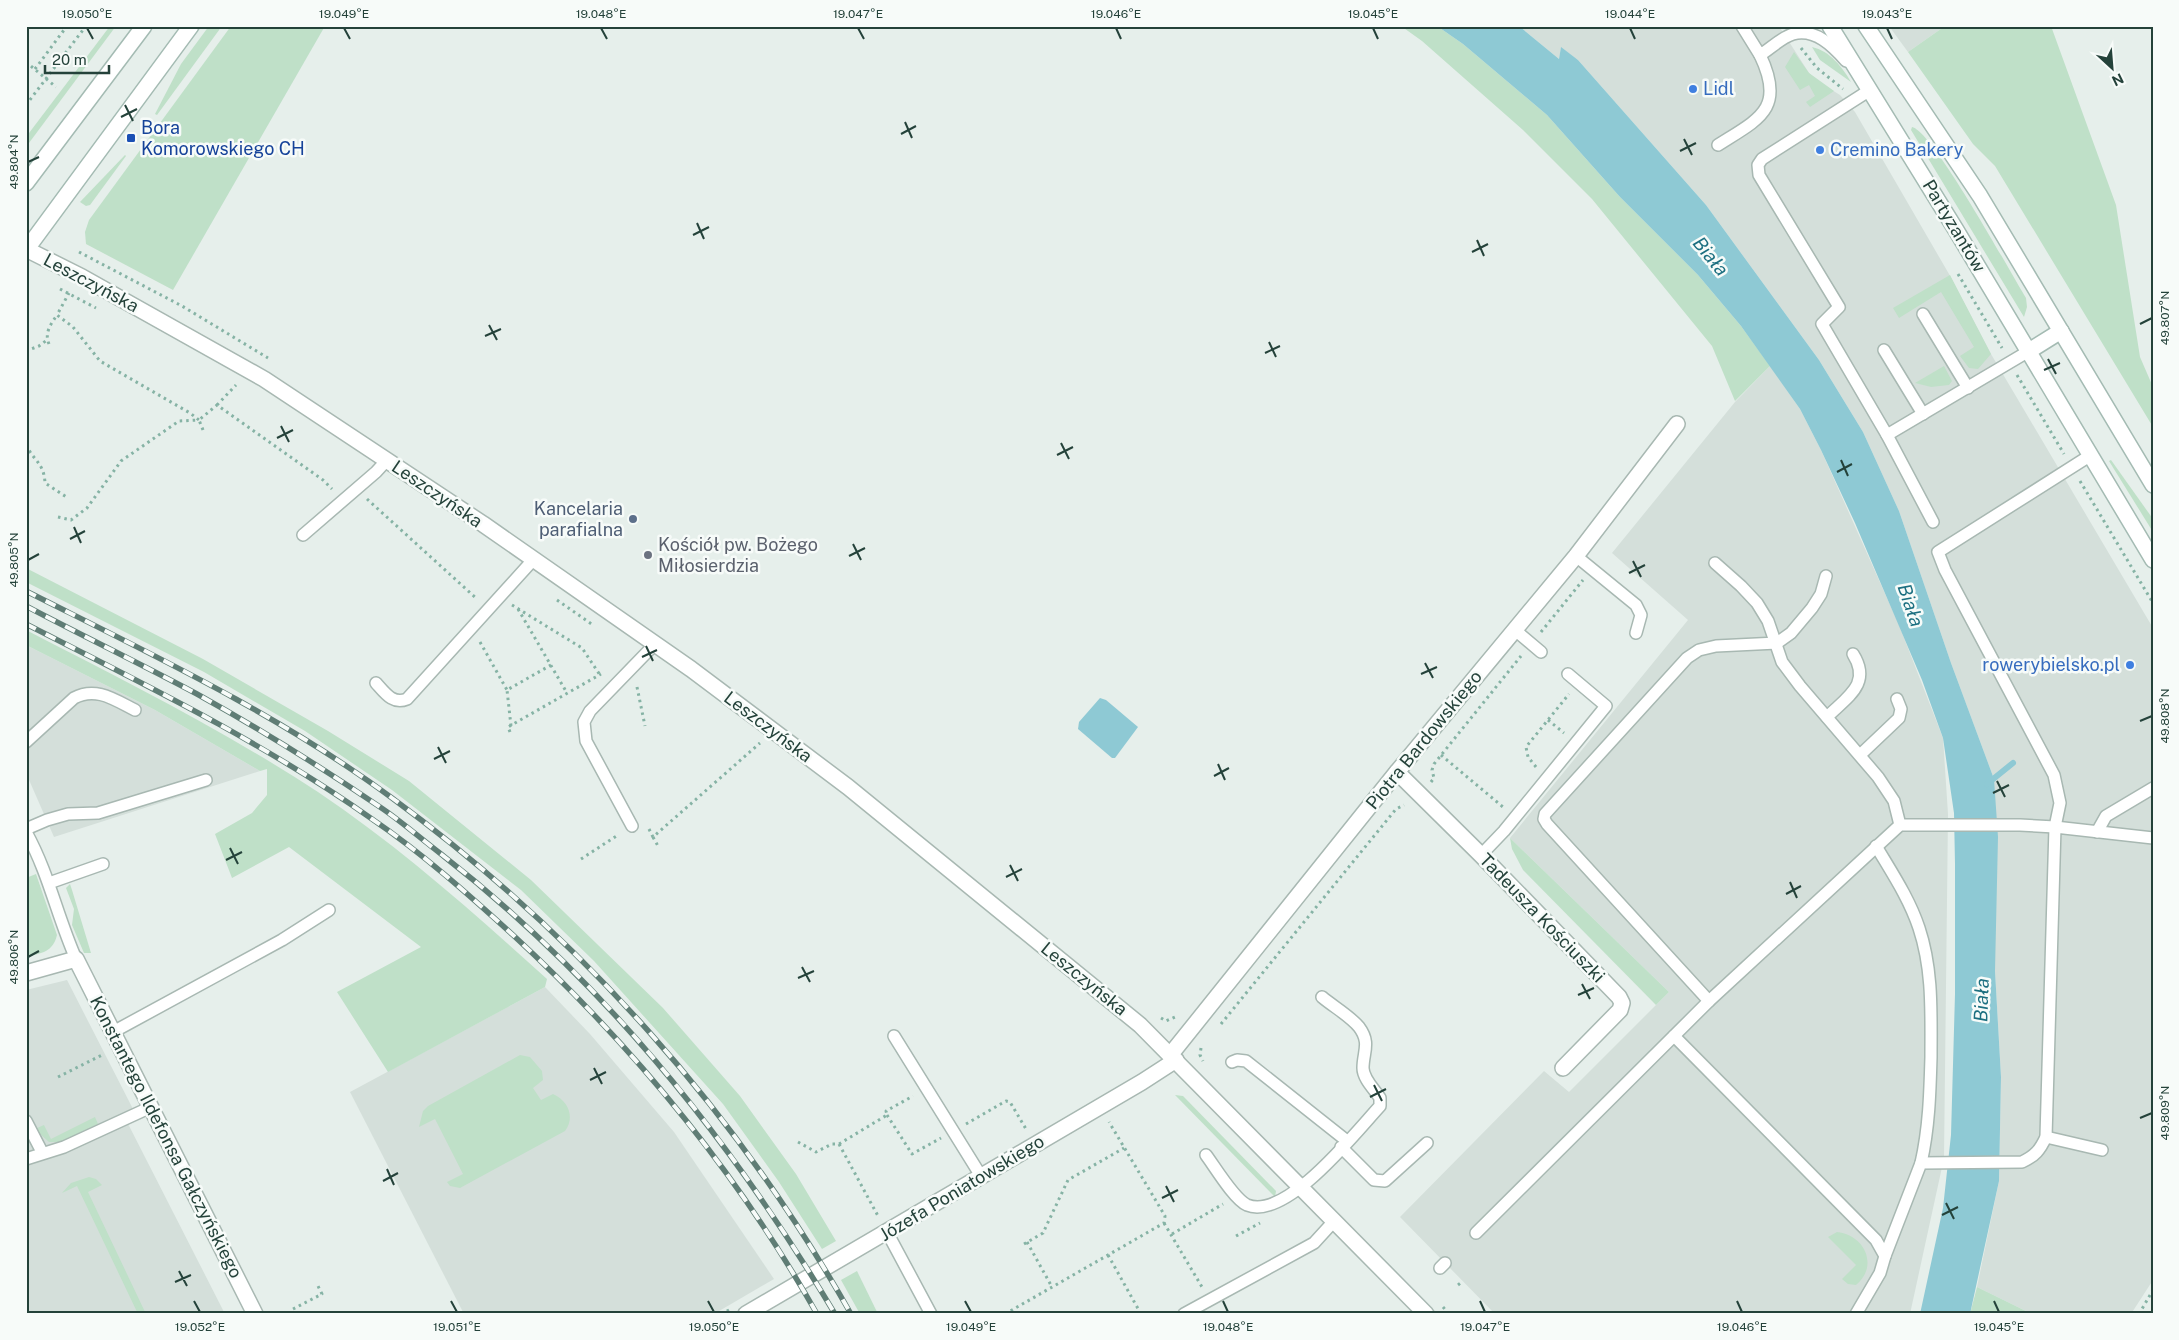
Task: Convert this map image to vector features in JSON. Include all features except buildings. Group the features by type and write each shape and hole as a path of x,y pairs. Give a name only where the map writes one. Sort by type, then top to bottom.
{"street":[{"path":"26,183 144,26"},
{"path":"26,250 191,26"},
{"name":"Partyzantów","path":"1830,26 2029,351 2153,560"},
{"name":"Partyzantów","path":"1866,26 1975,188 2153,485"},
{"name":"Leszczyńska","path":"26,250 82,277 264,379 387,460 655,644 848,787 1140,1025 1174,1057 1426,1314"},
{"path":"2029,351 2061,330"},
{"name":"Piotra Bardowskiego","path":"1174,1057 1397,772 1576,556 1677,424"},
{"name":"Tadeusza Kościuszki","path":"1397,772 1619,997 1622,1003 1620,1010 1562,1068"},
{"path":"26,973 76,960"},
{"name":"Konstantego Ildefonsa Gałczyńskiego","path":"76,960 255,1314"},
{"name":"Józefa Poniatowskiego","path":"747,1314 884,1226 981,1176 1174,1057"}],"lane":[{"path":"1718,145 1759,119 1765,111 1771,86 1768,71 1742,26"},
{"path":"1760,55 1793,30 1820,37 1831,45 1866,84 1854,101 1762,159 1758,165 1759,175 1838,307 1822,324 1887,435 1933,522"},
{"path":"1923,314 1968,388"},
{"path":"1884,350 1923,414"},
{"path":"1887,435 2029,351"},
{"path":"1921,1163 2022,1162 2041,1149 2046,1137 2054,827 2060,803 2054,775 1945,570 1938,552 2091,455"},
{"path":"304,535 376,472 387,460"},
{"path":"1576,556 1636,605 1641,616 1636,633"},
{"path":"376,683 392,699 402,701 407,699 534,560"},
{"path":"1715,563 1741,586 1756,603 1768,621 1782,662 1878,777 1894,801 1900,825"},
{"path":"1709,1002 1547,824 1544,819 1545,814 1686,658 1699,650 1716,646 1776,643 1791,632 1812,608 1821,594 1826,576"},
{"path":"1515,630 1542,652"},
{"path":"632,826 586,742 584,722 590,710 655,644"},
{"path":"1827,717 1858,686 1861,674 1853,654"},
{"path":"1481,855 1506,828 1606,706 1568,674"},
{"path":"26,742 74,698 82,694 100,693 135,710"},
{"path":"1860,755 1898,718 1901,709 1897,699"},
{"path":"76,960 64,930 44,867 26,831 61,816 98,813 206,780"},
{"path":"2097,832 2106,816 2153,788"},
{"path":"1476,1234 1709,1002 1900,825 2020,825 2153,838"},
{"path":"1856,1314 1880,1273 1921,1163 1929,1115 1932,1000 1928,968 1919,929 1905,894 1876,846"},
{"path":"49,883 103,864"},
{"path":"113,1032 282,940 329,910"},
{"path":"1206,1155 1236,1196 1246,1204 1268,1207 1280,1202 1302,1187 1380,1106 1380,1098 1365,1077 1363,1068 1366,1048 1364,1036 1358,1026 1322,998"},
{"path":"894,1036 981,1176"},
{"path":"1674,1036 1876,1240 1885,1256"},
{"path":"1232,1062 1238,1060 1246,1062 1344,1144 1374,1180 1385,1182 1427,1143"},
{"path":"26,1159 42,1152 64,1147 150,1107"},
{"path":"26,1121 42,1152"},
{"path":"2046,1137 2102,1150"},
{"path":"1184,1314 1314,1242 1335,1220"},
{"path":"884,1226 931,1314"}],"path":[{"path":"34,69 67,26"},
{"path":"26,105 86,26"},
{"path":"1793,30 1805,54 1817,68 1848,92 1854,101"},
{"path":"26,62 56,87"},
{"path":"1954,266 2153,603"},
{"path":"57,287 101,311"},
{"path":"26,351 48,342 48,329 68,293"},
{"path":"57,315 73,327 100,361 190,413 199,420 203,430"},
{"path":"228,380 244,389"},
{"path":"58,517 71,520 87,508 121,461 179,422 199,420 236,384"},
{"path":"217,404 323,480 342,501"},
{"path":"26,445 30,453 42,466 45,483 68,498"},
{"path":"356,488 488,610 496,616 508,604 518,608 582,648 600,675"},
{"path":"1218,1028 1396,809 1410,804 1434,778 1432,770 1434,764 1592,569"},
{"path":"550,595 596,627"},
{"path":"518,608 567,693"},
{"path":"472,628 507,690 511,726 508,728 510,732"},
{"path":"507,690 551,665"},
{"path":"511,726 608,671"},
{"path":"635,682 645,726"},
{"path":"1539,772 1528,757 1526,747 1578,683"},
{"path":"753,738 768,749"},
{"path":"653,837 760,744"},
{"path":"1441,755 1509,812 1502,820 1506,828"},
{"path":"581,860 643,819 658,846"},
{"path":"58,1077 109,1052"},
{"path":"926,1088 886,1111 912,1154 1006,1101 1010,1102 1029,1134"},
{"path":"798,1142 816,1152 832,1144 839,1144 887,1115"},
{"path":"1107,1119 1165,1216 1164,1223 1210,1300"},
{"path":"839,1144 884,1226"},
{"path":"1052,1287 1025,1243 1044,1232 1068,1180 1124,1148"},
{"path":"1172,1234 1236,1196"},
{"path":"1006,1314 1164,1223"},
{"path":"1108,1255 1141,1314"},
{"path":"1458,1286 1463,1281"},
{"path":"293,1309 322,1294 317,1284"},
{"path":"2139,1314 2153,1290"}],"shaded area":[{"path":"1519,26 1779,26 1809,73 1819,82 1840,95 1855,112 1949,274 1991,354 2153,628 2153,1280 2131,1314 2032,1314 1977,1287 1999,1181 2001,1077 1995,971 1994,779 1951,663 1899,511 1863,432 1819,360 1706,205 1578,60 1561,48 1559,59"},
{"path":"1889,26 1945,26 1908,52"},
{"path":"1770,366 1800,409 1821,450 1899,625 1943,738 1948,814 1944,1158 1910,1314 1495,1314 1400,1217 1544,1071 1569,1092 1669,992 1510,838 1688,620 1612,553 1735,402"},
{"path":"26,645 155,710 260,771 54,837 26,773"},
{"path":"67,980 133,1109 123,1114 225,1314 26,1314 26,990"},
{"path":"545,987 590,1034 674,1132 774,1279 714,1314 464,1314 350,1092"}],"green space":[{"path":"110,26 116,26 26,147 26,137"},
{"path":"209,26 222,26 157,115 155,114 181,64"},
{"path":"231,26 325,26 173,290 86,244 85,232 89,220"},
{"path":"1401,26 1437,26 1463,44 1547,115 1620,197 1698,275 1741,326 1770,366 1735,401 1712,346 1592,199 1523,130 1422,41"},
{"path":"1945,26 2051,26 2116,205 2140,357 2153,387 2153,427 1995,166 1973,144 1908,52"},
{"path":"1812,47 1830,56 1851,82 1820,60"},
{"path":"1794,52 1809,73 1834,91 1810,107 1806,102 1815,96 1809,85 1800,90 1785,67"},
{"path":"1912,127 1922,134 1953,176 2026,298 2027,307 2024,317 1911,130"},
{"path":"125,155 90,205 86,206 80,202"},
{"path":"1950,275 1991,354 1978,369 1969,368 1960,356 1974,347 1941,292 1899,318 1893,308"},
{"path":"1944,366 1952,381 1949,385 1931,387 1915,383"},
{"path":"2111,460 2153,519 2153,532 2109,461"},
{"path":"26,568 203,659 328,731 409,781 531,880 663,1008 740,1096 796,1174 836,1241 822,1249 779,1182 723,1104 594,961 521,890 392,790 305,731 204,672 26,582"},
{"path":"26,630 211,727 318,792 378,835 464,905 547,979 545,987 388,1072 337,992 421,947 289,847 232,878 215,834 252,813 267,795 267,769 260,771 155,710 26,645"},
{"path":"1510,838 1669,992 1656,1005 1523,870 1512,849"},
{"path":"36,874 57,935 53,945 46,951 26,957 26,878"},
{"path":"70,884 91,953 84,953 72,925 74,909 66,888"},
{"path":"520,1055 530,1057 542,1071 543,1080 533,1088 541,1100 553,1094 559,1097 566,1105 570,1115 568,1126 565,1131 460,1188 450,1186 447,1182 463,1174 435,1119 419,1127 423,1111 428,1106"},
{"path":"1175,1095 1183,1096 1276,1191 1275,1197"},
{"path":"95,1117 98,1124 60,1142 49,1142 40,1134 37,1128 44,1125 51,1139"},
{"path":"89,1177 96,1179 102,1185 88,1192 146,1314 138,1314 77,1186 62,1193 71,1183"},
{"path":"1837,1232 1847,1234 1855,1239 1866,1252 1867,1269 1856,1285 1848,1284 1842,1279 1856,1265 1828,1237"},
{"path":"857,1271 878,1314 860,1314 841,1280"},
{"path":"1977,1287 2032,1314 1970,1314"}],"water":[{"name":"Biała","path":"1437,26 1519,26 1559,59 1561,47 1578,60 1706,205 1819,360 1863,432 1899,511 1951,663 1994,779 1998,837 1995,971 2001,1077 1999,1181 1970,1314 1920,1314 1943,1208 1951,1135 1955,994 1954,813 1943,738 1922,680 1855,523 1821,450 1800,409 1741,326 1698,275 1620,197 1547,115 1463,44"},
{"path":"1100,698 1106,700 1138,727 1115,758 1112,758 1078,729 1079,722"}],"waterway":[{"path":"1987,784 2013,763"}],"railway":[{"path":"26,591 214,687 305,739 392,798 461,851 527,908 590,968 649,1032 705,1098 757,1167 806,1239 851,1314"},
{"path":"26,606 197,694 335,777 388,812 500,903 556,954 659,1065 707,1124 752,1186 795,1249 835,1314"},
{"path":"26,624 202,715 289,764 391,832 462,889 557,977 680,1112 752,1210 786,1261 817,1314"}],"place":[{"name":"Lidl","path":"1693,89"},
{"name":"Bora Komorowskiego CH","path":"131,138"},
{"name":"Cremino Bakery","path":"1820,150"},
{"name":"Kancelaria parafialna","path":"633,519"},
{"name":"Kościół pw. Bożego Miłosierdzia","path":"648,555"},
{"name":"rowerybielsko.pl","path":"2130,665"}]}
